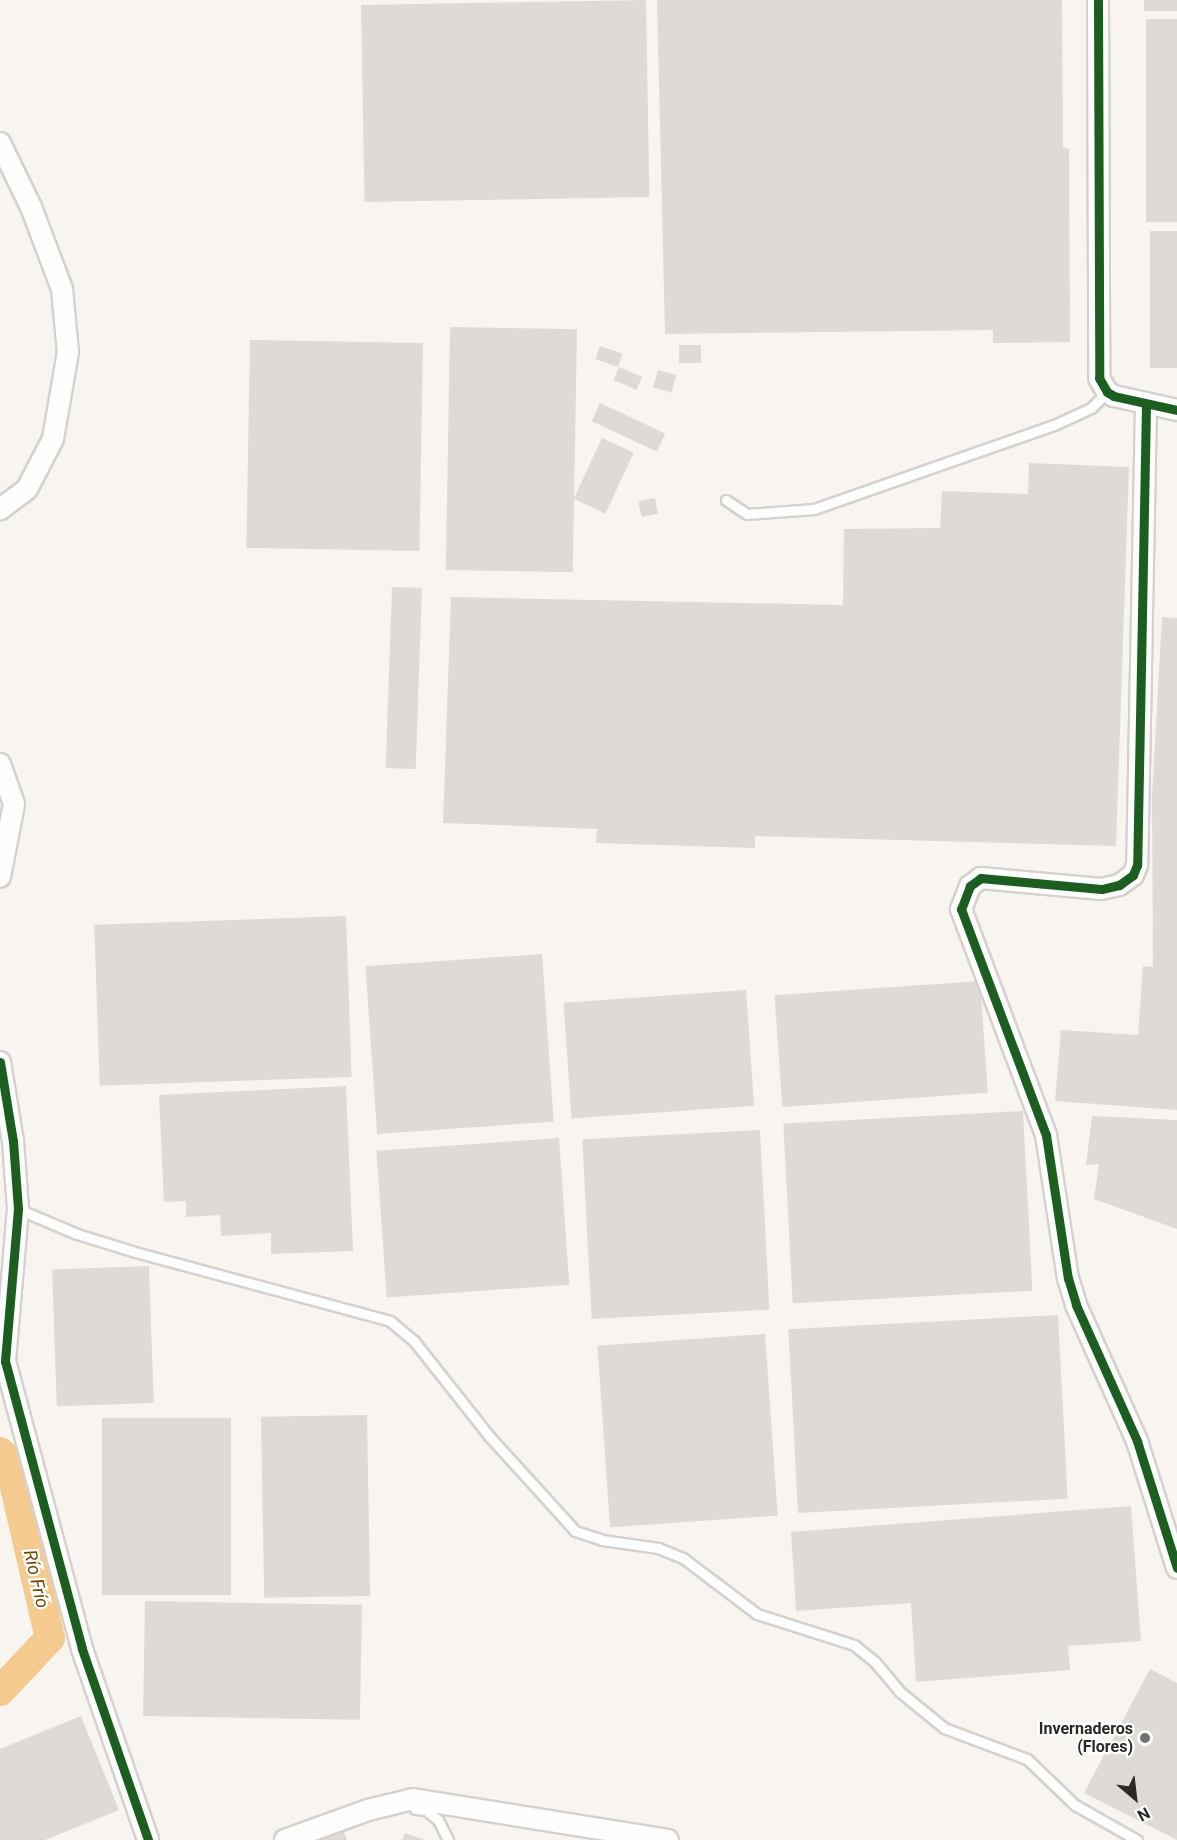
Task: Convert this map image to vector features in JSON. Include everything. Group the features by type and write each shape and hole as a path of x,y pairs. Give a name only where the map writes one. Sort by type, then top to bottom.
{"street":[{"path":"1098,0 1099,378 1107,392 1146,406 1177,410"},
{"path":"0,143 31,207 62,289 68,352 53,439 27,489 0,508"},
{"path":"1146,406 1137,865 1133,876 1119,885 1101,889 981,878 970,886 961,909 1046,1135 1068,1278 1076,1305 1137,1441 1177,1568"},
{"path":"0,764 14,804 0,877"},
{"path":"0,1062 13,1141 18,1209 5,1361 82,1649 148,1840"},
{"path":"285,1840 393,1802 441,1801 580,1828 668,1840"}],"lane":[{"path":"726,500 747,514 814,509 1054,424 1091,408 1107,392"},
{"path":"18,1209 77,1234 135,1252 390,1321 414,1341 489,1436 575,1531 602,1540 658,1548 682,1558 757,1614 854,1645 875,1662 899,1692 944,1728 1027,1759 1075,1805 1137,1840"},
{"path":"393,1802 431,1814 445,1828 448,1840"}],"building":[{"path":"646,0 649,197 364,202 361,5"},
{"path":"657,0 1062,0 1063,147 1069,149 1070,342 993,343 993,330 665,334"},
{"path":"1144,0 1177,0 1177,11 1144,11"},
{"path":"1146,19 1177,19 1177,222 1146,222"},
{"path":"1150,231 1177,231 1177,368 1150,368"},
{"path":"450,327 577,329 573,572 446,570"},
{"path":"250,340 423,343 419,551 246,548"},
{"path":"679,345 701,345 701,363 679,363"},
{"path":"600,346 623,354 618,367 595,359"},
{"path":"619,367 642,377 637,390 614,380"},
{"path":"658,370 676,375 671,393 653,387"},
{"path":"600,403 665,433 657,452 592,421"},
{"path":"602,438 634,453 605,514 574,499"},
{"path":"1029,463 1129,467 1116,846 755,836 755,848 596,843 597,829 443,823 451,597 843,605 844,529 940,528 942,491 1028,494"},
{"path":"655,498 658,514 641,517 638,501"},
{"path":"392,587 422,588 416,769 386,768"},
{"path":"1162,617 1177,618 1177,1110 1055,1101 1061,1030 1138,1035 1143,966 1153,967 1152,797"},
{"path":"346,916 352,1077 100,1086 94,925"},
{"path":"542,954 554,1122 377,1134 365,966"},
{"path":"980,981 988,1093 782,1107 775,995"},
{"path":"746,990 754,1106 572,1118 563,1003"},
{"path":"346,1086 353,1251 271,1254 271,1233 221,1236 220,1215 186,1217 186,1201 164,1202 159,1095"},
{"path":"1023,1111 1032,1291 793,1303 783,1124"},
{"path":"1092,1116 1177,1120 1177,1229 1094,1199 1099,1164 1086,1165"},
{"path":"760,1130 769,1310 592,1319 582,1139"},
{"path":"559,1138 569,1285 387,1297 376,1151"},
{"path":"149,1266 154,1403 57,1406 52,1269"},
{"path":"1058,1315 1068,1499 798,1513 788,1329"},
{"path":"765,1334 778,1516 610,1527 597,1346"},
{"path":"367,1415 370,1596 264,1598 261,1417"},
{"path":"102,1418 231,1418 231,1595 102,1595"},
{"path":"1131,1506 1141,1641 1068,1646 1070,1670 916,1682 911,1603 796,1611 791,1532"},
{"path":"145,1601 362,1605 360,1720 143,1716"},
{"name":"Invernaderos (Flores)","path":"1150,1669 1177,1683 1177,1840 1084,1793"},
{"path":"81,1716 119,1810 45,1840 0,1840 0,1749"},
{"path":"343,1829 347,1840 309,1840"},
{"path":"405,1833 425,1840 402,1840"}],"waterway":[{"name":"Río Frío","path":"0,1452 9,1461 50,1638 0,1691"}],"cycle path":[{"path":"1098,0 1099,378 1107,392 1114,396 1177,410"},
{"path":"1146,406 1137,865 1133,875 1119,885 1101,889 981,878 970,886 961,909 1046,1135 1068,1278 1076,1305 1137,1441 1177,1568"},
{"path":"0,1062 13,1141 18,1209 5,1361 82,1649 148,1840"}],"place":[{"name":"Invernaderos (Flores)","path":"1145,1738"}]}
